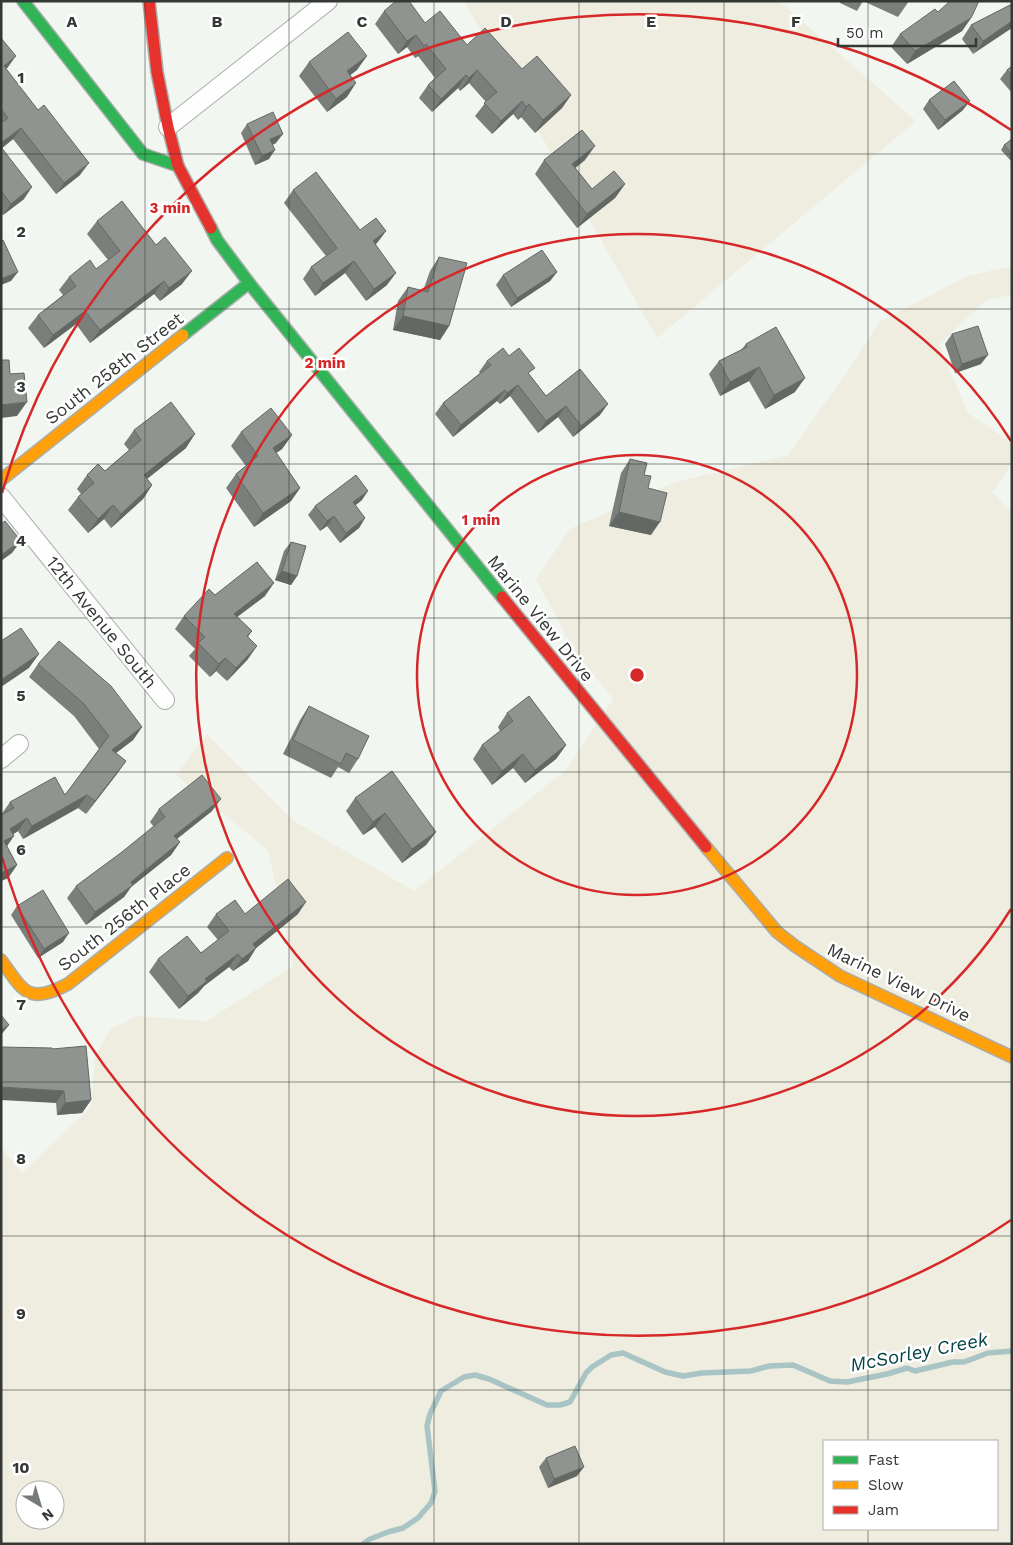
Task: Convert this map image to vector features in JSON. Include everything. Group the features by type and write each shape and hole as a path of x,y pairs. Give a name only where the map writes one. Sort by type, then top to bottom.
{"main road":[{"path":"23,1 143,154 178,166"},
{"name":"Marine View Drive","path":"149,1 157,72 178,166 217,240 249,284 604,723 777,932 840,976 1012,1057"},
{"name":"South 258th Street","path":"1,480 249,284"},
{"name":"South 256th Place","path":"1,960 22,989 33,996 52,993 68,984 227,858"}],"street":[{"path":"168,127 328,1"},
{"name":"12th Avenue South","path":"1,497 165,700"},
{"path":"1,759 20,744"}],"shaded area":[{"path":"464,1 779,1 916,121 657,338"},
{"path":"1012,266 1012,295 986,300 939,345 968,413 1012,443 1008,470 992,492 1012,513 1012,1544 1,1544 1,1147 22,1173 91,1107 95,1055 112,1028 138,1016 207,1021 293,966 268,850 176,775 207,734 294,821 414,891 566,770 613,699 573,649 536,579 570,529 673,483 788,455 851,366 879,322 968,276"}],"building":[{"path":"396,1 409,1 425,23 440,11 467,45 485,28 522,69 537,56 571,95 543,120 529,104 526,107 522,101 501,121 484,103 497,92 477,70 469,78 466,75 441,99 428,85 446,69 426,44 424,46 416,35 407,41 384,11"},
{"path":"950,1 979,1 971,18 915,51 900,34 935,9 938,12"},
{"path":"1012,4 1012,21 983,41 971,25"},
{"path":"348,32 367,56 347,71 356,83 336,99 309,62"},
{"path":"1,38 16,56 4,66 38,110 44,105 89,163 64,183 21,128 1,143 1,123 8,118 1,109"},
{"path":"1012,66 1012,76 1007,70"},
{"path":"954,81 970,101 945,120 929,100"},
{"path":"273,112 283,134 270,139 275,150 262,156 247,124"},
{"path":"582,130 595,146 572,164 592,189 614,171 625,184 587,214 544,160"},
{"path":"1012,139 1012,154 1004,145"},
{"path":"1,147 32,187 11,204 1,191"},
{"path":"316,172 360,230 376,218 386,231 373,241 396,273 374,289 354,261 323,283 311,267 337,248 293,190"},
{"path":"122,201 156,245 165,237 192,271 169,288 164,281 100,330 85,311 53,335 38,315 76,286 69,277 90,260 96,269 120,251 97,221"},
{"path":"3,240 18,272 1,279 1,241"},
{"path":"542,250 557,272 517,298 503,275"},
{"path":"439,257 467,263 449,326 403,316 408,287 428,292"},
{"path":"978,326 988,355 962,364 952,334"},
{"path":"776,327 805,378 774,395 759,367 730,382 719,361 747,347 746,344"},
{"path":"503,348 509,356 519,348 535,368 528,373 546,396 580,369 608,404 581,426 566,406 546,421 518,385 507,393 505,390 461,425 443,403 491,365 487,361"},
{"path":"1,360 9,360 10,374 24,373 27,402 1,405"},
{"path":"171,402 195,434 144,475 152,485 121,514 113,505 98,519 78,497 94,483 87,475 98,464 105,471 141,440 134,430"},
{"path":"271,408 292,435 273,448 300,488 263,513 236,474 258,456 241,432"},
{"path":"630,459 647,463 644,475 651,476 648,488 667,493 660,522 619,512"},
{"path":"356,475 368,491 353,502 365,518 346,533 334,516 327,521 315,506"},
{"path":"5,521 21,541 1,555 1,524"},
{"path":"291,542 306,546 297,576 282,571"},
{"path":"257,562 274,583 234,614 252,631 247,636 257,646 236,668 225,658 219,664 198,643 205,637 184,616 209,589 215,595"},
{"path":"21,628 39,654 1,680 1,641"},
{"path":"59,641 111,686 142,727 112,750 126,761 95,801 87,795 32,826 27,818 10,829 14,836 4,841 17,865 1,873 1,815 14,808 10,802 55,777 65,795 109,736 83,703 38,664"},
{"path":"529,696 566,745 535,770 523,754 502,771 482,745 513,721 507,713"},
{"path":"309,706 369,736 358,759 346,753 341,764 293,740"},
{"path":"392,771 436,832 412,849 385,813 373,822 355,798"},
{"path":"202,775 221,799 174,836 180,842 131,882 133,885 95,912 76,886 165,817 159,809"},
{"path":"288,879 306,902 253,944 256,948 242,959 238,954 205,979 207,981 188,996 158,959 187,936 201,953 229,931 216,914 235,900 245,914"},
{"path":"43,890 69,933 44,949 17,906"},
{"path":"1,1015 9,1025 1,1030"},
{"path":"86,1046 91,1100 65,1103 64,1091 1,1087 1,1047 52,1049"},
{"path":"575,1446 584,1467 554,1479 546,1458"}],"waterway":[{"name":"McSorley Creek","path":"363,1544 370,1539 403,1528 418,1518 431,1503 435,1491 427,1426 430,1414 441,1391 464,1377 475,1375 489,1379 547,1405 560,1405 570,1402 586,1373 592,1367 611,1355 623,1353 665,1372 683,1376 702,1373 751,1371 769,1366 793,1365 830,1381 847,1382 907,1368 915,1371 953,1362 964,1362 988,1353 1012,1351"}],"traffic: fast":[{"path":"23,1 143,154 178,166"},
{"path":"211,228 217,240 249,283 502,597"},
{"path":"183,335 249,283"}],"traffic: slow":[{"path":"1,480 183,335"},
{"path":"706,847 777,932 795,946 840,976 1012,1057"},
{"path":"1,960 28,992 44,994 55,990 68,984 227,858"}],"traffic: jam":[{"path":"149,1 157,72 178,166 211,228"},
{"path":"502,597 706,847"}]}
